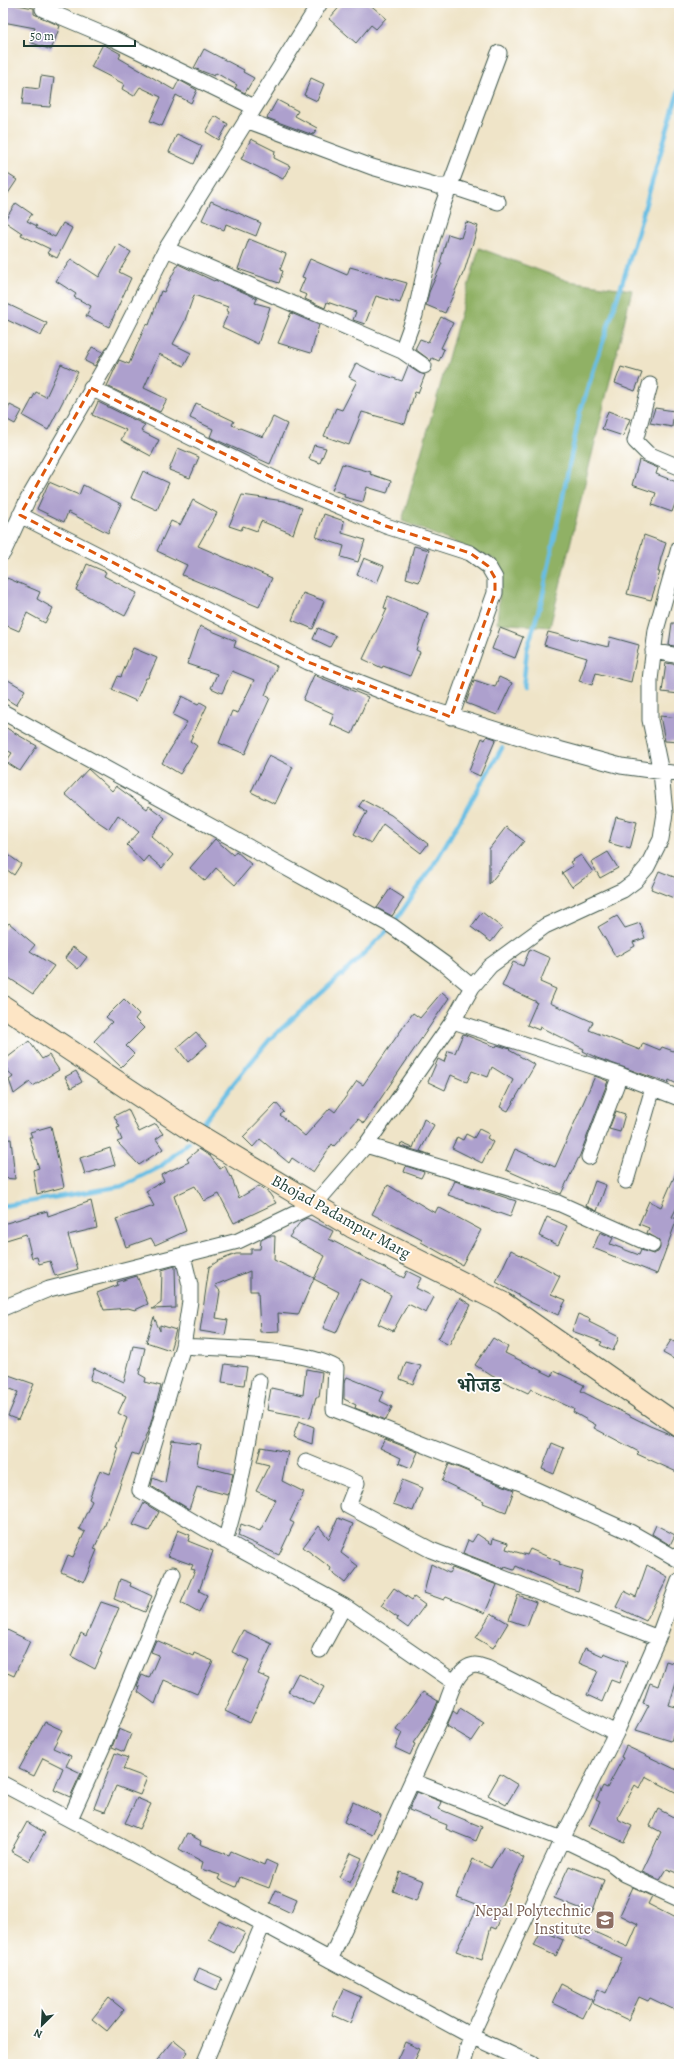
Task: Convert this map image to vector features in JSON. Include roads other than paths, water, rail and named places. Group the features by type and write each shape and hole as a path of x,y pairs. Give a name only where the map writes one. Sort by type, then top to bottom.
{"street":[{"path":"3,553 20,515 91,388 117,346 166,249 320,3"},
{"path":"43,9 114,39 254,107"},
{"path":"402,351 415,315 431,243 450,186 499,53"},
{"path":"246,120 372,167 438,186 450,186 498,202"},
{"path":"166,249 402,351 424,366"},
{"path":"650,385 635,441 648,454 679,467"},
{"path":"91,388 275,479 386,526 470,553 488,566 495,578 495,592 451,717"},
{"path":"20,515 308,662 418,706 621,766 679,774"},
{"path":"3,1308 49,1289 238,1241 315,1204 366,1145 453,1021 472,987 490,966 545,926 623,890 635,881 647,867 661,839 665,813 661,772 650,720 650,680 656,630 679,548"},
{"path":"653,650 679,656"},
{"path":"3,712 392,926 446,965 472,987"},
{"name":"Bhojad Padampur Marg","path":"3,1006 192,1131 352,1227 503,1303 679,1426"},
{"path":"453,1021 620,1075 679,1098"},
{"path":"589,1157 620,1075"},
{"path":"626,1181 653,1088"},
{"path":"366,1145 558,1203 652,1245"},
{"path":"183,1256 190,1285 190,1301 183,1346 140,1490 226,1541 344,1606 454,1682"},
{"path":"183,1346 288,1354 327,1363 336,1368 334,1409 521,1483 630,1532 679,1560"},
{"path":"226,1541 244,1465 259,1381"},
{"path":"306,1462 357,1483 348,1506 431,1550 658,1638"},
{"path":"70,1819 102,1748 174,1574"},
{"path":"463,2064 471,2036 562,1839 616,1732 658,1638 679,1581"},
{"path":"320,1650 344,1606"},
{"path":"330,1960 444,1711 454,1682 468,1668 475,1665 487,1668 616,1732"},
{"path":"412,1781 562,1839 610,1862 625,1874 679,1899"},
{"path":"3,1784 471,2036 532,2064"},
{"path":"204,2064 263,1924"}],"waterway":[{"path":"523,688 527,649 542,599 580,412 628,265 679,89"},
{"path":"202,1125 270,1039 347,970 392,926 433,866 502,748"},
{"path":"3,1206 123,1186 160,1167 189,1142"}],"place":[{"name":"Nepal Polytechnic Institute","path":"605,1920"}],"district":[{"name":"भोजड","path":"479,1385"}]}
